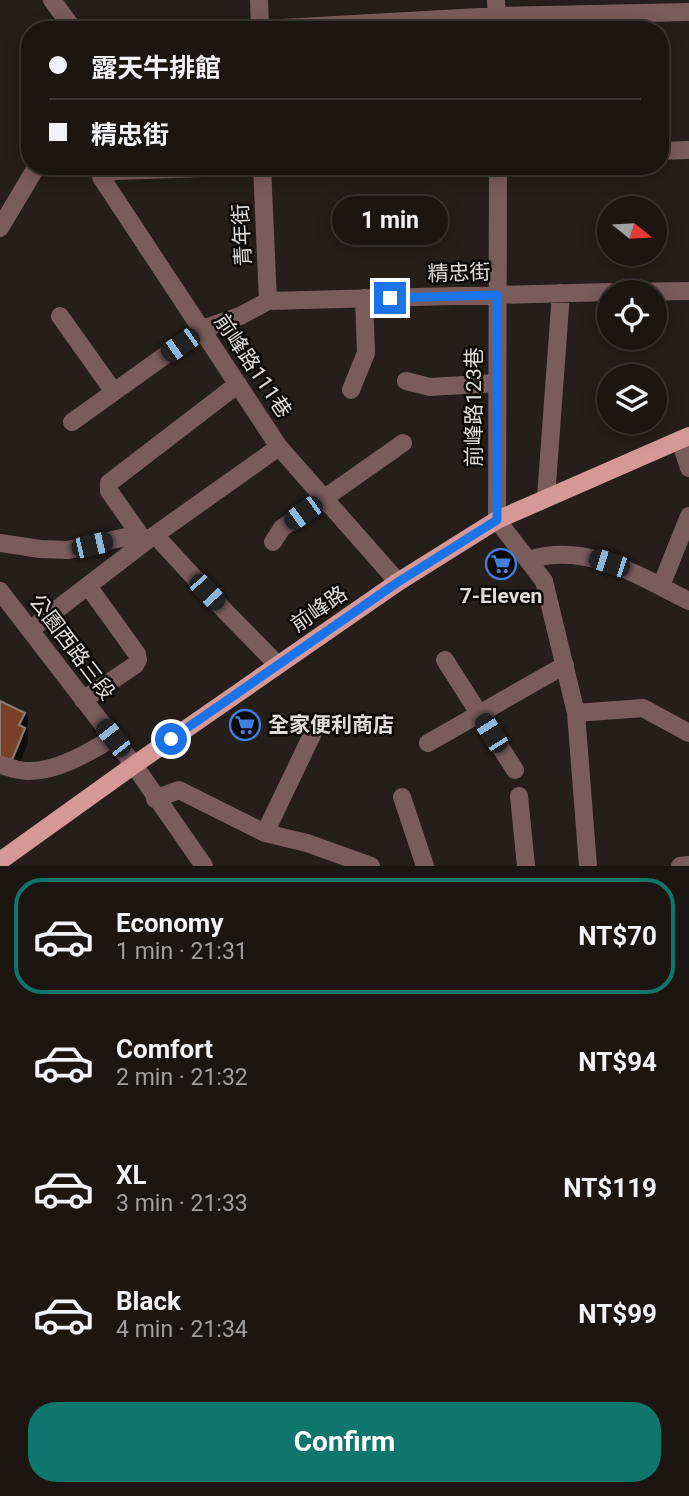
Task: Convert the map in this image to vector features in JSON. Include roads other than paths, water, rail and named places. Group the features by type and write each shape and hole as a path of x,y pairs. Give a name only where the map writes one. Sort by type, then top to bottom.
{"main road":[{"name":"前峰路","path":"0,861 398,582 497,520 685,438"}],"street":[{"path":"52,0 67,21"},
{"path":"259,0 260,21"},
{"path":"395,21 496,15 689,12"},
{"path":"669,151 689,150"},
{"path":"0,228 32,175"},
{"name":"前峰路111巷","path":"103,175 100,177 279,447 398,582"},
{"name":"青年街","path":"262,175 268,301"},
{"name":"前峰路123巷","path":"497,520 498,175"},
{"path":"667,291 689,291"},
{"name":"精忠街","path":"268,301 597,292"},
{"path":"547,498 561,293"},
{"path":"351,390 366,353 364,298"},
{"path":"72,422 201,329 240,316 268,301"},
{"path":"60,316 114,392"},
{"path":"406,381 430,387 497,383"},
{"path":"238,384 109,482 109,491 146,537 278,665"},
{"path":"685,438 689,468"},
{"path":"273,542 282,528 403,443"},
{"path":"30,630 146,537 279,447"},
{"path":"661,586 689,516"},
{"path":"497,520 544,581 576,713 588,866"},
{"path":"0,543 68,550 146,537"},
{"path":"528,560 559,553 585,555 633,572 689,601"},
{"path":"83,700 135,665 138,660 137,654 88,586"},
{"name":"公園西路三段","path":"0,591 134,765 155,799 204,866"},
{"path":"445,660 515,770"},
{"path":"428,743 565,665"},
{"path":"576,713 643,708 689,733"},
{"path":"265,833 312,735"},
{"path":"0,765 25,772 48,769 92,751 113,738"},
{"path":"155,799 179,790 265,833 307,843 371,866"},
{"path":"519,796 526,866"},
{"path":"402,797 425,866"},
{"path":"680,866 689,865"}],"place":[{"name":"7-Eleven","path":"501,564"},
{"name":"全家便利商店","path":"245,725"}]}
